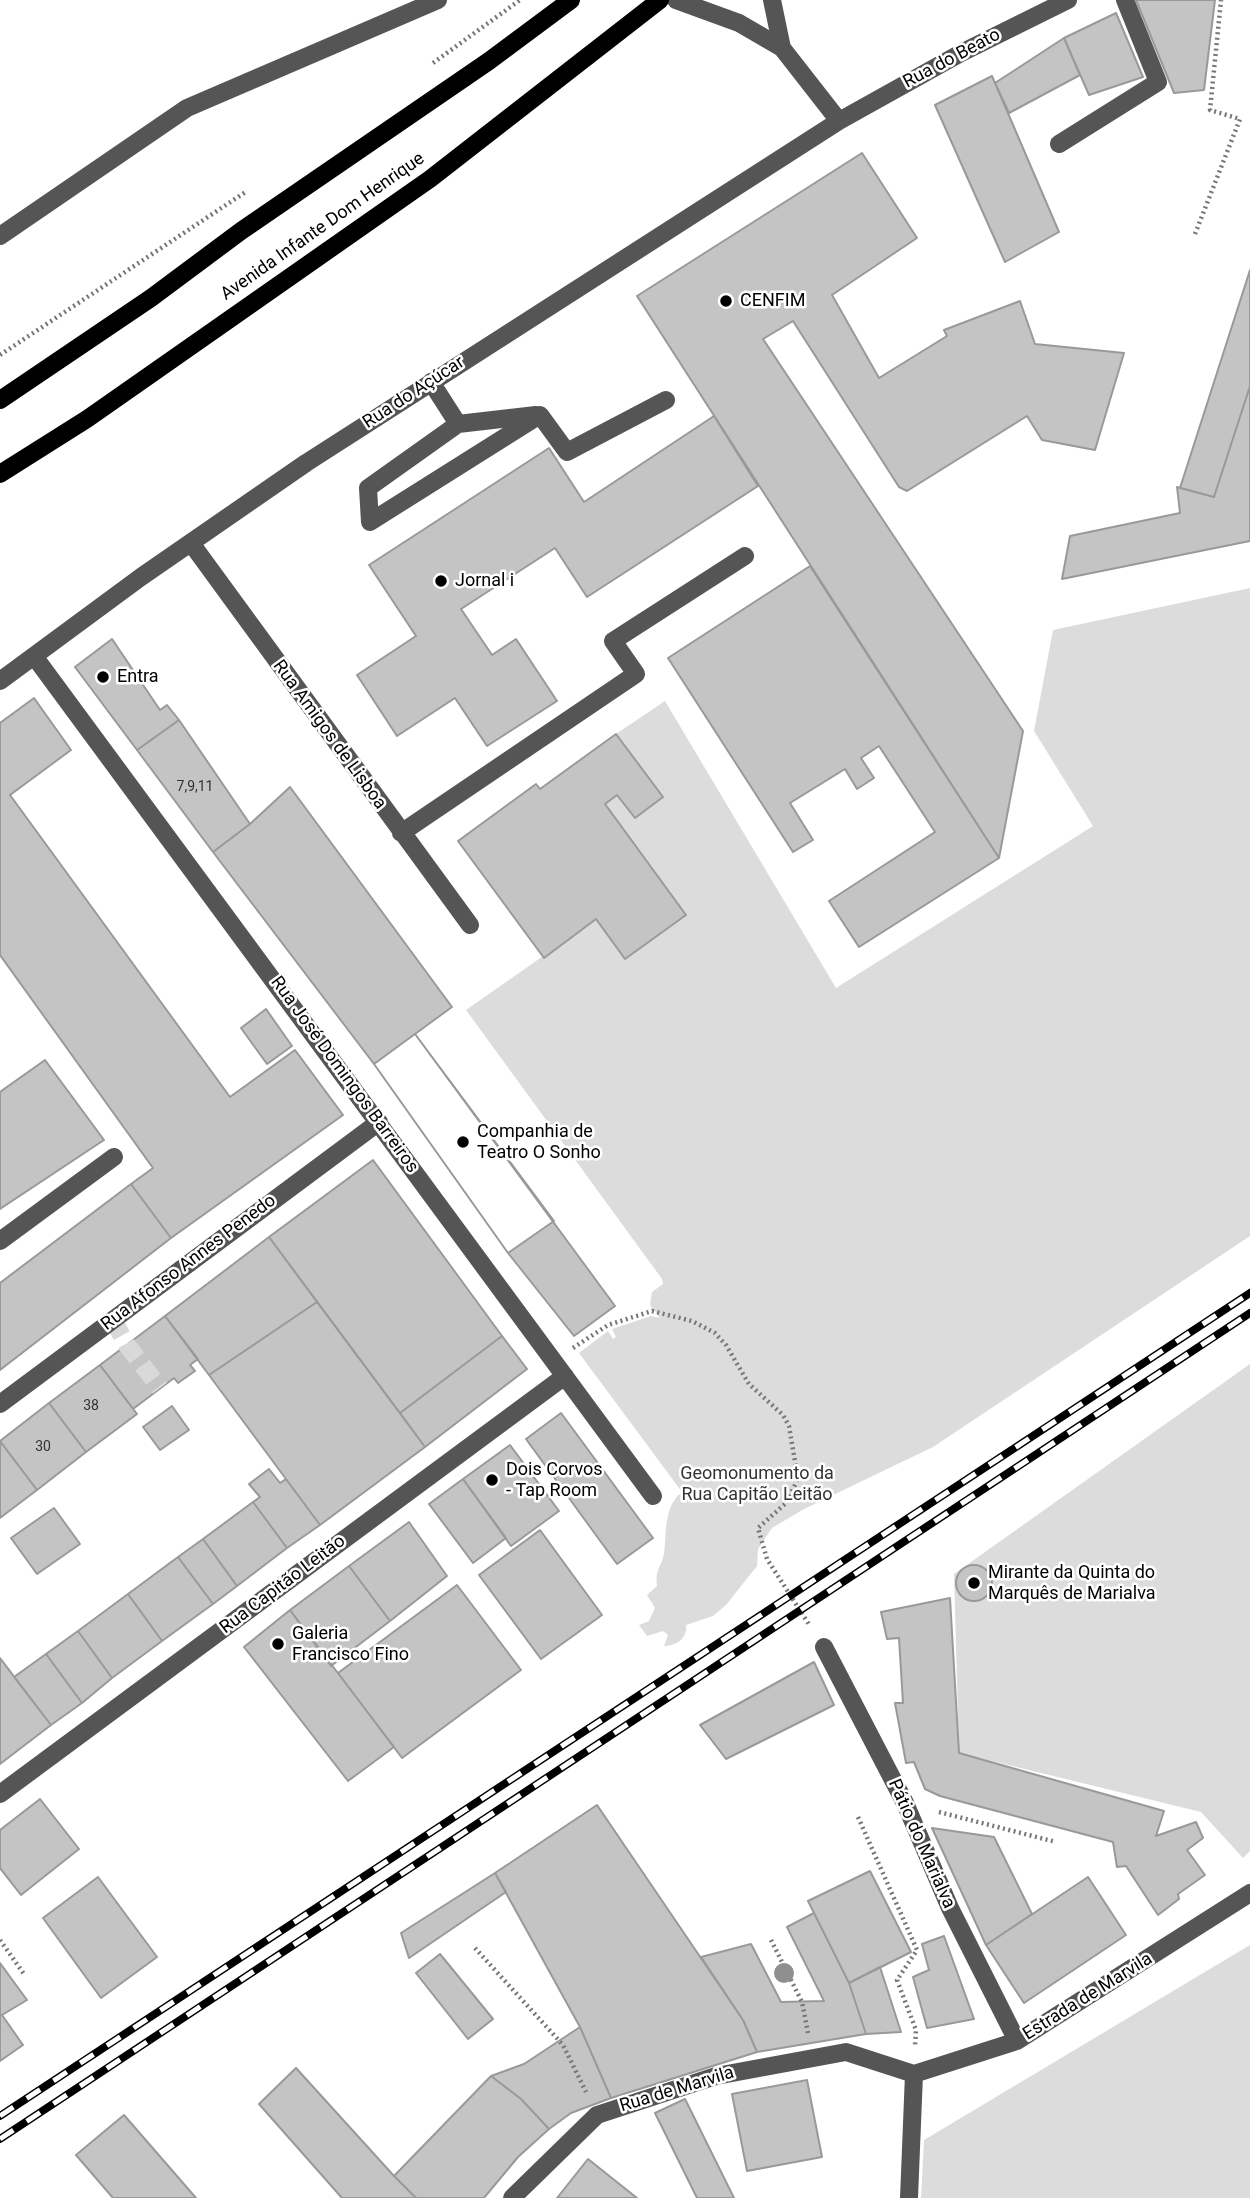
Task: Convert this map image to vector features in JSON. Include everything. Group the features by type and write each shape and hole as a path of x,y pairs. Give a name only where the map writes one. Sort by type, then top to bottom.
{"main road":[{"path":"0,400 151,299 241,231 489,61 571,0"},
{"name":"Avenida Infante Dom Henrique","path":"0,474 99,411 430,179 660,0"}],"street":[{"path":"0,236 187,108 438,0"},
{"path":"676,0 739,23 782,47 839,121"},
{"path":"772,0 782,47"},
{"name":"Rua do Beato","path":"839,121 961,53 1068,0"},
{"path":"1059,144 1158,82 1125,0"},
{"name":"Rua do Açúcar","path":"0,681 191,543 431,382 839,121"},
{"path":"431,382 458,424"},
{"path":"540,415 567,452 666,400"},
{"path":"540,415 370,523 368,488 458,424 540,415"},
{"name":"Rua Amigos de Lisboa","path":"191,543 470,925"},
{"path":"401,833 636,674 613,641 745,556"},
{"name":"Rua José Domingos Barreiros","path":"34,656 653,1496"},
{"name":"Rua Afonso Annes Penedo","path":"0,1404 379,1122"},
{"path":"0,1241 114,1157"},
{"name":"Rua Capitão Leitão","path":"0,1794 565,1376"},
{"name":"Pátio do Marialva","path":"824,1647 905,1803 950,1908 1017,2041"},
{"name":"Estrada de Marvila","path":"914,2074 1017,2041 1250,1893"},
{"name":"Rua de Marvila","path":"512,2198 597,2115 716,2076 846,2052 914,2074"},
{"path":"909,2198 914,2074"}],"path":[{"path":"425,69 520,0"},
{"path":"1195,234 1240,119 1210,110 1221,0"},
{"path":"0,355 250,189"},
{"path":"572,1348 608,1325 652,1311 707,1328 726,1345 759,1395 783,1415 789,1426 799,1479 786,1503 758,1528 767,1559 824,1647"},
{"name":"Pátio do Marialva","path":"936,1811 1056,1842"},
{"path":"858,1817 917,1950 897,1980 916,2030 914,2074"},
{"path":"0,1940 24,1974"},
{"path":"771,1940 802,2002 814,2058"},
{"path":"475,1948 563,2046 597,2115"}],"green space":[{"name":"Geomonumento da Rua Capitão Leitão","path":"1250,588 1250,1236 933,1447 804,1509 772,1528 758,1549 757,1566 726,1605 713,1616 686,1625 685,1634 680,1640 673,1645 664,1646 668,1635 663,1631 647,1636 639,1625 649,1621 655,1608 647,1595 657,1586 669,1513 682,1492 579,1353 608,1331 613,1339 616,1337 612,1329 651,1316 660,1318 650,1305 652,1292 663,1284 662,1279 466,1010 596,919 625,959 686,915 605,804 617,795 635,818 662,797 616,734 665,701 836,988 1093,826 1034,731 1053,630"},
{"path":"1250,1364 1250,1851 1243,1858 1201,1812 959,1753 954,1574"},
{"path":"1250,1945 1250,2198 921,2198 924,2140"}],"building":[{"path":"1136,0 1215,0 1204,90 1174,93"},
{"path":"1116,13 1143,77 1089,95 1064,38"},
{"path":"1064,38 1080,75 1009,113 995,83"},
{"path":"992,76 1059,232 1005,262 935,105"},
{"path":"862,153 917,238 832,295 879,378 947,336 944,330 1020,301 1035,344 1124,353 1095,450 1042,440 1027,416 907,491 899,487 793,321 763,339 1023,731 999,858 637,296"},
{"path":"1250,270 1250,386 1214,497 1180,488"},
{"path":"1250,386 1250,541 1062,579 1070,536 1180,513 1177,487 1214,497"},
{"name":"Jornal i","path":"714,416 758,486 587,597 555,548 461,609 492,655 516,639 557,701 487,746 455,698 397,736 357,675 416,636 369,565 549,448 584,502"},
{"path":"810,566 999,858 859,947 829,901 935,832 879,746 861,758 874,778 857,789 845,769 790,803 813,840 793,852 668,658"},
{"path":"112,639 160,710 167,705 179,720 137,750 75,667"},
{"path":"34,698 71,750 10,795 230,1097 295,1050 343,1115 171,1238 131,1184 153,1168 0,955 0,723"},
{"path":"179,720 250,824 213,852 137,750"},
{"path":"616,734 663,797 635,818 617,795 605,804 686,915 625,959 596,919 544,958 458,841 536,784 540,789"},
{"path":"290,787 452,1007 415,1034 615,1306 574,1336 508,1253 374,1064 213,852 250,824"},
{"path":"266,1009 292,1046 267,1064 241,1028"},
{"name":"Companhia de Teatro O Sonho","path":"415,1034 554,1221 508,1253 374,1064"},
{"path":"45,1060 104,1140 0,1209 0,1092"},
{"path":"373,1160 502,1336 400,1413 269,1237"},
{"path":"131,1184 171,1238 0,1370 0,1283"},
{"path":"269,1237 317,1302 209,1375 165,1316"},
{"path":"317,1302 425,1447 320,1525 209,1375"},
{"path":"165,1316 198,1359 190,1365 195,1371 178,1383 174,1378 133,1409 100,1365"},
{"path":"502,1336 527,1369 425,1447 400,1413"},
{"path":"100,1365 137,1414 86,1452 49,1403"},
{"path":"49,1403 86,1452 37,1490 0,1441"},
{"path":"172,1406 189,1430 160,1450 143,1427"},
{"path":"561,1413 653,1538 617,1564 526,1439"},
{"path":"0,1441 37,1490 0,1518"},
{"path":"510,1445 559,1511 511,1546 463,1479"},
{"path":"269,1469 280,1483 286,1479 320,1525 287,1548 253,1502 260,1497 249,1484"},
{"path":"463,1479 506,1538 473,1563 429,1504"},
{"path":"253,1502 287,1548 237,1586 203,1539"},
{"path":"54,1508 80,1544 37,1574 11,1538"},
{"path":"409,1522 447,1576 390,1621 349,1566"},
{"path":"540,1530 602,1615 541,1659 479,1575"},
{"path":"203,1539 237,1586 213,1604 178,1557"},
{"path":"178,1557 213,1604 162,1641 128,1594"},
{"name":"Mirante da Quinta do Marquês de Marialva","path":"974,1565 987,1570 992,1583 987,1596 974,1601 961,1596 956,1583 961,1570"},
{"path":"349,1566 390,1621 331,1666 290,1610"},
{"path":"457,1585 521,1670 402,1758 338,1673"},
{"path":"128,1594 162,1641 112,1678 78,1631"},
{"path":"950,1598 959,1753 1164,1811 1156,1836 1196,1822 1203,1838 1187,1850 1205,1875 1178,1894 1179,1899 1158,1915 1126,1866 1117,1867 1113,1842 940,1796 925,1789 914,1762 906,1763 895,1703 903,1703 899,1638 887,1639 881,1612"},
{"path":"290,1610 394,1747 348,1781 244,1647"},
{"path":"78,1631 112,1678 82,1703 46,1654"},
{"path":"46,1654 82,1703 51,1725 14,1677"},
{"path":"0,1658 51,1725 0,1764"},
{"path":"814,1662 834,1705 726,1759 700,1725"},
{"path":"40,1799 79,1849 21,1895 0,1868 0,1830"},
{"path":"597,1805 743,2020 757,2052 611,2098 580,2027 495,1873"},
{"path":"932,1828 994,1837 1032,1914 986,1945"},
{"path":"870,1871 911,1952 849,1983 808,1901"},
{"path":"495,1873 506,1892 409,1958 401,1933"},
{"path":"98,1877 157,1957 101,1998 43,1918"},
{"path":"1088,1877 1126,1935 1024,2003 986,1945"},
{"path":"814,1913 849,1983 866,2034 757,2052 743,2020 701,1957 751,1944 781,2002 824,2001 787,1927"},
{"path":"944,1936 974,2019 927,2028 913,1977 929,1970 922,1944"},
{"path":"440,1954 493,2019 468,2039 416,1973"},
{"path":"0,1963 27,2000 2,2015 23,2045 0,2061"},
{"path":"880,1967 901,2032 866,2034 849,1983"},
{"path":"580,2027 611,2098 571,2113 549,2129 521,2099 491,2076 524,2064"},
{"path":"296,2068 416,2198 342,2198 259,2104"},
{"path":"491,2076 521,2099 549,2129 518,2157 484,2198 416,2198 394,2176"},
{"path":"807,2080 822,2157 747,2171 732,2094"},
{"path":"685,2099 734,2198 697,2198 655,2113"},
{"path":"124,2115 196,2198 113,2198 76,2155"},
{"path":"588,2159 637,2198 557,2198"}],"tunnel":[{"path":"113,1320 127,1345 160,1388"}],"railway":[{"path":"0,2116 1250,1293"},
{"path":"0,2139 1250,1313"}],"place":[{"name":"CENFIM","path":"726,301"},
{"name":"Jornal i","path":"441,581"},
{"name":"Entra","path":"103,677"},
{"name":"Companhia de Teatro O Sonho","path":"463,1142"},
{"name":"Dois Corvos - Tap Room","path":"492,1480"},
{"name":"Mirante da Quinta do Marquês de Marialva","path":"974,1583"},
{"name":"Galeria Francisco Fino","path":"278,1644"}]}
